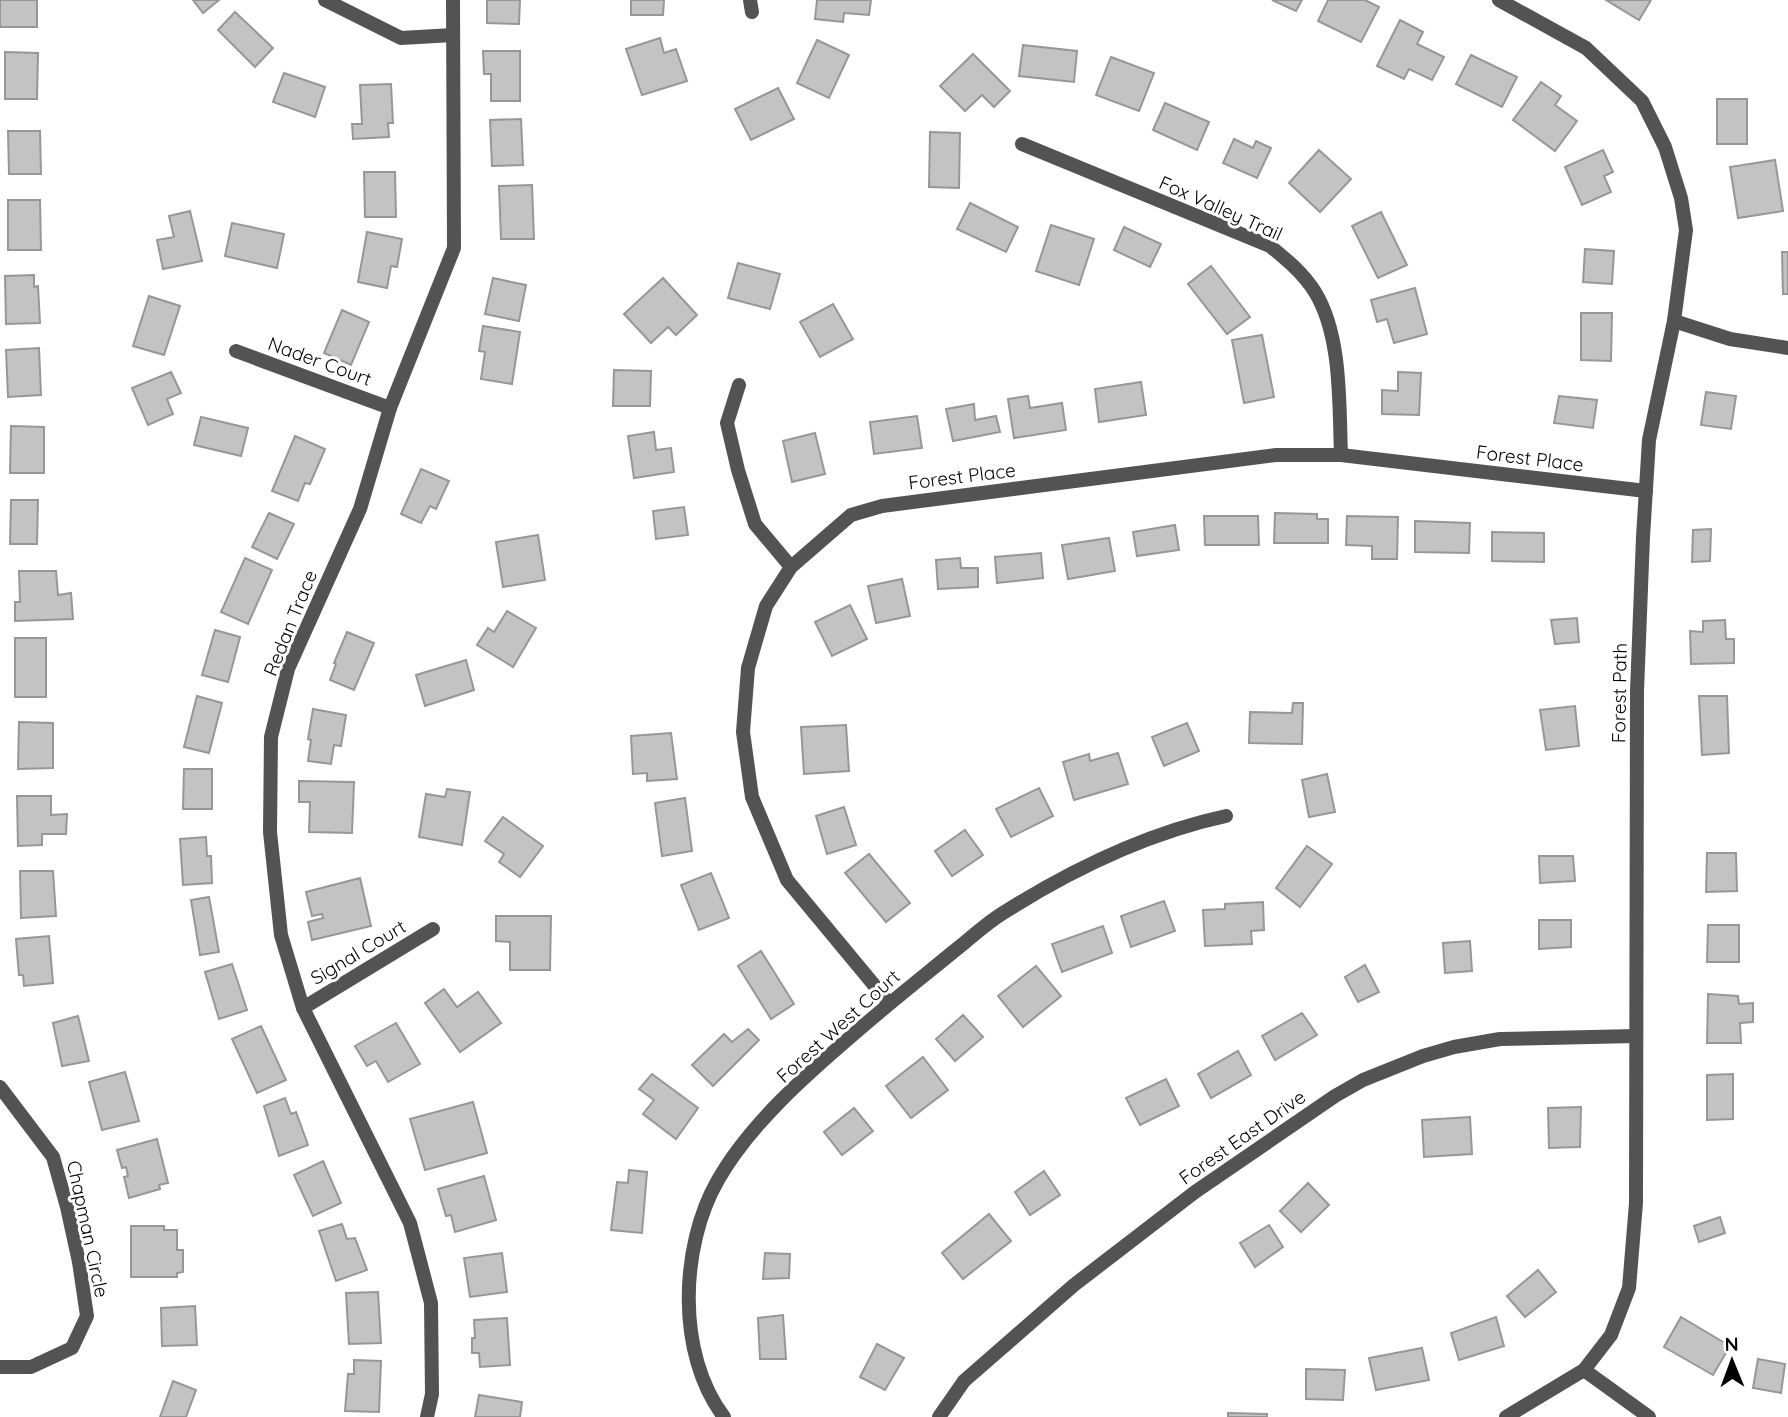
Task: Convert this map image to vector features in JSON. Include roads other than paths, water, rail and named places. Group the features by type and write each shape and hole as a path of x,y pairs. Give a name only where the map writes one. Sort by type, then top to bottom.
{"street":[{"path":"325,0 401,38 453,35"},
{"name":"Redan Trace","path":"427,1417 432,1394 431,1303 411,1223 303,1008 281,935 270,832 271,737 288,669 360,509 390,408 454,248 453,0"},
{"name":"Forest Path","path":"1499,0 1586,48 1642,101 1665,147 1683,209 1686,230 1674,321 1649,440 1646,491 1637,691 1636,1203 1629,1288 1611,1335 1584,1370 1506,1417"},
{"name":"Fox Valley Trail","path":"1022,144 1270,246 1295,267 1315,292 1329,321 1339,388 1341,455"},
{"path":"1674,321 1730,339 1788,348"},
{"name":"Nader Court","path":"236,351 390,408"},
{"path":"739,385 727,423 738,470 755,524 791,567"},
{"name":"Forest Place","path":"889,1003 787,880 752,797 743,732 748,668 766,606 791,567 851,515 882,506 1276,455 1341,455 1646,491"},
{"name":"Forest West Court","path":"724,1417 717,1408 701,1370 692,1338 689,1306 692,1252 704,1211 717,1181 734,1154 818,1065 889,1003 1001,914 1060,879 1146,839 1199,822 1226,817"},
{"name":"Signal Court","path":"303,1008 433,929"},
{"name":"Forest East Drive","path":"939,1417 964,1381 1074,1285 1195,1192 1335,1096 1363,1080 1423,1055 1488,1041 1636,1036"},
{"name":"Chapman Circle","path":"0,1087 53,1157 70,1218 87,1316 72,1348 30,1367 0,1367"},
{"path":"1584,1370 1649,1417"}]}
